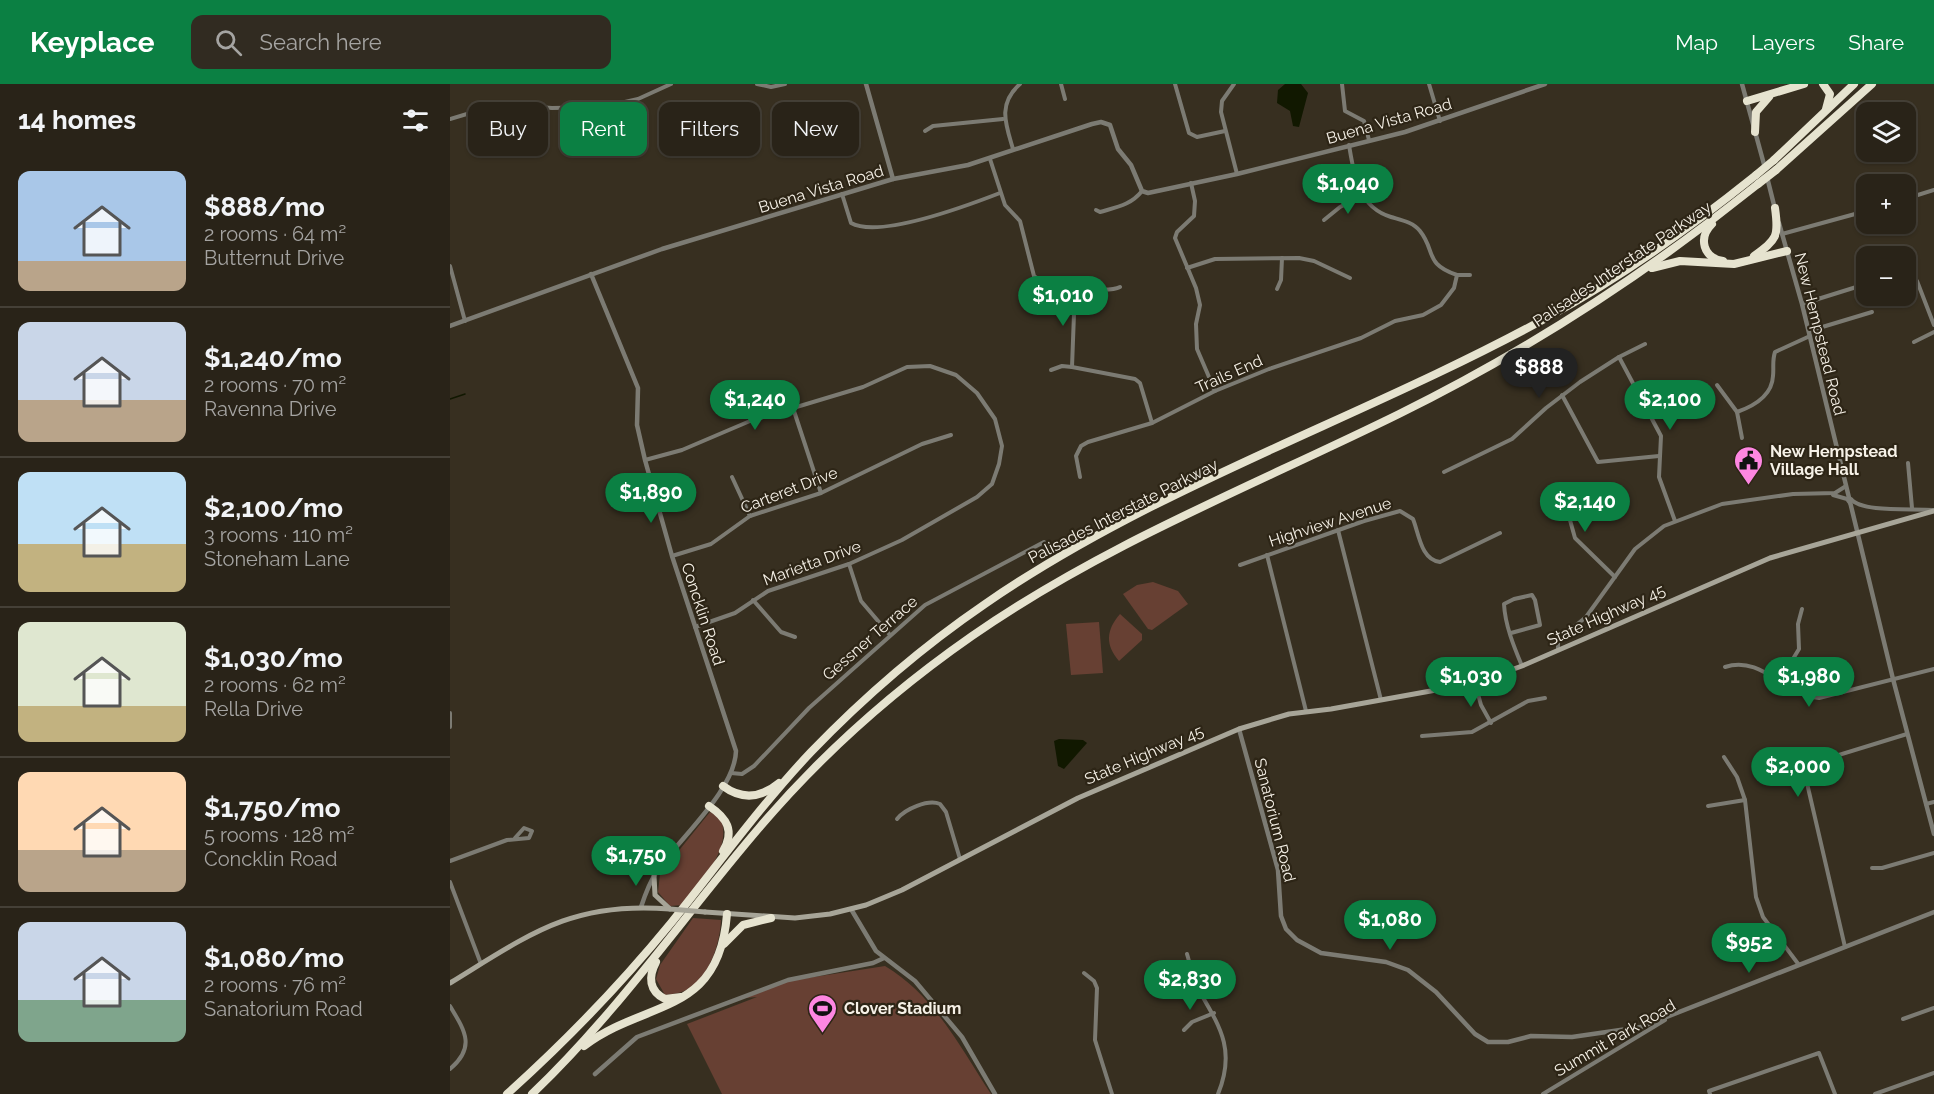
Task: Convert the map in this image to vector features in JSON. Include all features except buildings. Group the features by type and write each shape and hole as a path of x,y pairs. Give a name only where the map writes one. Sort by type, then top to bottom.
{"highway":[{"path":"1746,99 1793,84"},
{"path":"1746,99 1804,84"},
{"path":"1796,141 1829,105 1830,92 1823,84"},
{"name":"Palisades Interstate Parkway","path":"507,1094 614,989 758,813 819,744 919,652 1035,571 1137,515 1492,346 1557,312 1656,251 1756,175 1796,141 1854,84"},
{"name":"Palisades Interstate Parkway","path":"532,1094 613,1009 760,827 827,756 905,686 989,624 1057,582 1121,547 1459,383 1612,291 1776,170 1872,84"},
{"path":"1755,132 1757,110 1775,93"},
{"path":"1750,190 1708,228 1703,242 1707,252 1719,261 1731,261 1786,249"},
{"path":"1754,256 1770,246 1776,236 1775,208"},
{"path":"1612,291 1667,262 1731,264 1786,249"},
{"path":"723,786 742,796 764,792 780,782 819,744"},
{"path":"701,885 725,847 729,836 725,819 710,806"},
{"path":"690,914 655,964 651,980 655,992 665,999 675,999 692,990"},
{"path":"717,958 727,914"},
{"path":"555,1072 609,1029 671,1005 692,990 736,930 748,922 771,918"}],"main road":[{"name":"State Highway 45","path":"450,983 534,932 565,919 602,909 641,907 771,918 809,917 850,909 888,897 1078,798 1239,729 1306,711 1475,683 1522,666 1759,562 1934,510"},
{"path":"654,876 655,895 670,909"}],"street":[{"path":"450,119 500,104 552,108 603,106 638,99 671,84"},
{"path":"757,84 780,86 785,84"},
{"path":"866,84 892,179"},
{"path":"1013,149 1004,119 1007,101 1020,84"},
{"path":"1061,84 1065,99"},
{"path":"1174,84 1190,133 1197,137 1225,131"},
{"path":"1234,84 1221,106 1225,131 1237,174"},
{"path":"1342,84 1345,111 1364,121 1370,140"},
{"path":"1429,84 1440,121"},
{"name":"Buena Vista Road","path":"450,326 591,274 842,194 892,179 953,170 1101,122 1110,125 1118,149 1135,172 1142,191 1148,193 1237,174 1440,121 1545,84"},
{"name":"New Hempstead Road","path":"1742,84 1802,304 1893,679 1934,834"},
{"path":"925,131 933,126 1004,119"},
{"path":"1350,145 1362,196 1377,211 1409,223 1420,230 1435,263 1457,275 1470,275"},
{"path":"990,159 1005,205 1020,221 1034,276 1040,281 1075,287 1112,290 1120,287"},
{"path":"1191,183 1195,201 1194,216 1177,232 1175,238 1200,305 1196,324 1197,349 1215,392"},
{"path":"1916,196 1934,190"},
{"path":"1096,210 1100,212 1128,204 1142,191"},
{"path":"842,194 851,224 866,228 936,217 1000,193"},
{"path":"1324,220 1340,207 1362,196"},
{"path":"1782,234 1856,214"},
{"path":"1187,268 1215,259 1282,258 1314,261 1350,278"},
{"path":"1277,289 1281,280 1282,258"},
{"path":"450,266 465,322"},
{"name":"Concklin Road","path":"591,274 638,388 637,425 645,460 672,556 735,745 736,757 731,773 710,806 654,876 641,907"},
{"name":"Trails End","path":"1080,477 1076,456 1081,446 1152,423 1269,369 1361,338 1395,321 1418,316 1442,306 1454,288 1457,275"},
{"path":"1916,280 1934,325"},
{"path":"1072,367 1075,287"},
{"path":"1802,304 1856,287"},
{"path":"1737,412 1750,407 1766,394 1773,375 1774,352 1780,347 1809,334 1872,312"},
{"path":"1914,342 1934,332"},
{"path":"1444,472 1512,439 1562,395 1619,357 1645,344"},
{"path":"1619,357 1661,436 1659,477 1675,521"},
{"name":"Marietta Drive","path":"645,460 682,450 750,421 862,387 907,367 930,366 956,375 977,393 995,419 1002,446 999,464 992,484 977,497 938,521 849,564 768,591 735,613 695,627"},
{"path":"1051,370 1062,366 1072,367 1135,379 1140,383 1152,423"},
{"path":"1717,385 1737,412 1742,438"},
{"path":"1562,395 1598,462 1659,456"},
{"path":"793,408 821,493"},
{"name":"Carteret Drive","path":"672,556 711,544 750,516 821,493 922,444 951,435"},
{"path":"1908,463 1912,508"},
{"path":"732,477 750,516"},
{"path":"1558,650 1558,640 1586,617 1644,540 1675,521 1735,502 1793,494 1830,494 1839,492 1846,486"},
{"path":"1561,488 1575,538 1615,577"},
{"path":"1830,494 1847,499 1851,505"},
{"path":"1849,496 1855,504 1867,507 1934,510"},
{"name":"Highview Avenue","path":"1240,565 1394,512 1406,512 1413,519 1429,559 1440,562 1500,533"},
{"path":"1338,531 1381,700"},
{"name":"Gessner Terrace","path":"731,773 742,774 754,766 809,708 890,635 938,596 1044,542"},
{"path":"1267,555 1306,711"},
{"path":"849,564 861,601 890,635"},
{"path":"1511,633 1540,625 1532,595 1504,604 1511,633 1522,666"},
{"path":"753,600 781,632 795,638"},
{"path":"1779,682 1799,649 1798,624 1802,609"},
{"path":"1725,667 1745,664 1764,671 1804,697 1819,698 1934,669"},
{"path":"1475,683 1481,705 1491,723"},
{"path":"1422,736 1472,732 1528,701 1545,698"},
{"path":"450,713 450,727"},
{"name":"Sanatorium Road","path":"1239,729 1278,870 1281,916 1286,929 1298,940 1327,955 1386,962 1408,970 1436,992 1475,1034 1488,1042 1508,1042 1531,1036 1572,1037 1641,1027 1665,1020"},
{"path":"1845,947 1803,766 1907,734"},
{"path":"1724,757 1737,777 1745,800 1756,897 1763,916 1799,966"},
{"path":"1708,806 1745,800"},
{"path":"897,819 905,811 930,802 940,804 946,812 960,860"},
{"path":"1926,804 1934,802"},
{"path":"450,861 515,838"},
{"path":"1872,868 1882,868 1934,853"},
{"path":"450,882 481,964"},
{"path":"850,909 868,940 884,958 912,978 962,1037 995,1094"},
{"name":"Summit Park Road","path":"1543,1094 1665,1020 1934,912"},
{"path":"1187,954 1197,987 1214,1013 1227,1055 1227,1067 1218,1094"},
{"path":"595,1074 628,1042 639,1036 790,979 870,964 884,958"},
{"path":"1084,973 1094,981 1097,988 1095,1040 1113,1094"},
{"path":"450,1006 461,1024 466,1040 463,1056 450,1069"},
{"path":"1903,1019 1934,1008"},
{"path":"1184,1030 1192,1022 1214,1013"},
{"path":"1709,1093 1819,1053 1835,1094"},
{"path":"1875,1094 1934,1073"}],"shaded area":[{"path":"1285,84 1301,84 1308,93 1299,127 1293,126 1290,111 1277,103 1278,90"},
{"path":"1153,582 1178,591 1188,604 1152,630 1148,629 1123,594 1137,585"},
{"path":"1120,614 1142,634 1142,640 1119,661 1111,649 1109,638 1112,626"},
{"path":"1099,622 1103,673 1071,675 1066,624"},
{"path":"1059,739 1083,740 1087,743 1064,769 1058,766 1054,741"},
{"path":"710,812 720,816 723,828 723,840 719,852 714,863 683,905 670,906 658,892 660,874"},
{"path":"693,918 721,920 716,949 708,968 696,983 683,991 665,995 656,979 660,965"},
{"name":"Clover Stadium","path":"885,966 902,978 932,1007 957,1040 991,1094 722,1094 687,1024 757,997 745,998 788,981"}],"waterway":[{"path":"450,399 465,394"}],"place":[{"name":"New Hempstead Village Hall","path":"1749,486"},
{"name":"Clover Stadium","path":"823,1034"}]}
